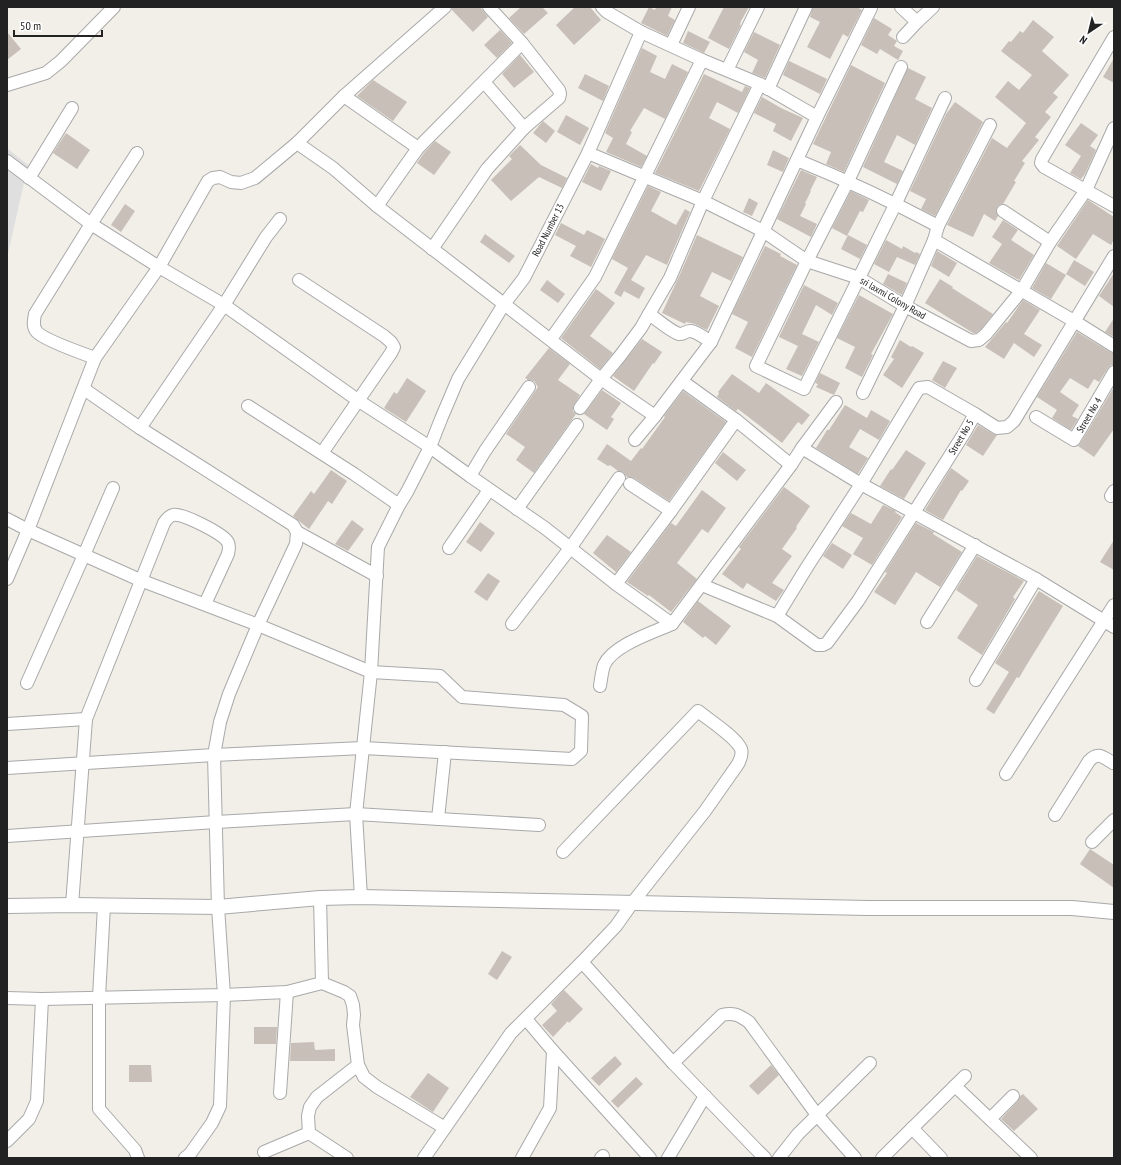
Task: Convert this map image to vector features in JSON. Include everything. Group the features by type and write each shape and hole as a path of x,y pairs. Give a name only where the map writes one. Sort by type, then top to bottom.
{"street":[{"path":"7,85 46,73 62,61 114,7"},
{"path":"7,579 28,530 95,358 159,267 208,181 213,178 220,177 232,182 241,183 255,178 297,143 344,96 445,7"},
{"path":"432,249 487,169 524,128 556,102 560,94 559,90 522,43 490,7"},
{"path":"602,7 607,12 641,32 764,87 817,116"},
{"path":"671,45 689,7"},
{"path":"727,70 758,7"},
{"path":"580,408 650,314 670,278 703,202 806,7"},
{"path":"901,7 917,22"},
{"path":"903,37 933,7"},
{"path":"635,440 711,342 817,116 871,8"},
{"name":"Road Number 13","path":"361,897 356,814 371,672 378,547 430,447 458,378 504,304 524,278 588,153 641,32"},
{"path":"1114,37 1041,163 1044,167 1114,206"},
{"path":"377,206 418,148 522,43"},
{"path":"551,339 595,277 702,60"},
{"path":"901,67 848,181 756,366 804,388 896,204 945,98"},
{"path":"484,82 524,128"},
{"path":"344,96 418,148"},
{"path":"29,178 72,108"},
{"path":"863,393 905,306 934,240 938,226 990,125"},
{"name":"sri laxmi Colony Road","path":"588,153 703,202 763,231 807,261 859,278 905,306 970,341 980,340 1022,290 1050,242 1086,190 1114,128"},
{"path":"297,143 333,168 377,206 601,379 655,416"},
{"path":"95,358 44,337 36,331 34,324 35,314 137,153"},
{"path":"797,160 848,181 938,226"},
{"path":"7,161 91,224 159,267 224,305 359,401 430,447 571,547 616,584 672,624"},
{"path":"1003,211 1050,242"},
{"path":"140,428 224,305 266,237 280,219"},
{"path":"934,240 1022,290 1114,346"},
{"name":"Street No 5","path":"777,616 813,643 823,645 827,643 858,601 975,414 997,428 1007,427 1014,421 1114,256"},
{"path":"299,280 384,336 394,347 322,454"},
{"path":"650,314 674,332 681,334 692,331 711,342"},
{"name":"Street No 4","path":"1036,417 1074,440 1114,372"},
{"path":"682,381 736,420 791,465"},
{"path":"470,476 485,451 529,387"},
{"path":"702,585 777,616 861,484 919,388 928,387 975,414"},
{"path":"84,389 140,428 280,516 293,525 297,532 377,576"},
{"path":"600,686 604,665 609,658 628,642 672,624 791,465 836,402"},
{"path":"248,406 399,505"},
{"path":"616,584 671,511 736,420"},
{"path":"517,510 577,425"},
{"path":"802,448 861,484 1036,579 1109,624"},
{"path":"512,624 624,481 671,511"},
{"path":"27,683 113,488"},
{"path":"449,548 489,490"},
{"path":"72,904 86,719 140,580 164,523 167,518 173,515 183,516 217,533 228,542 228,554 205,604"},
{"path":"7,519 28,530 140,580 258,625 371,672 440,676 462,697 564,705 582,716 581,751 572,759 363,748 214,755 7,768"},
{"path":"185,1158 190,1154 212,1123 220,1106 224,995 218,907 214,755 220,722 229,694 258,625 296,544 297,532"},
{"path":"927,622 975,545"},
{"path":"976,680 1036,579"},
{"path":"1006,774 1109,624 1114,605"},
{"path":"424,1158 511,1033 616,926 633,902 705,811 741,758 741,750 735,740 698,711 563,852"},
{"path":"7,724 86,719"},
{"path":"438,819 445,752"},
{"path":"1055,816 1093,757 1096,755 1101,756 1114,763"},
{"path":"7,836 356,814 539,825"},
{"path":"1092,842 1114,820"},
{"path":"7,906 72,904 104,906 218,907 320,898 361,897 868,908 1072,908 1114,912"},
{"path":"320,898 322,983"},
{"path":"104,906 99,997 99,1109 135,1150 138,1158"},
{"path":"582,962 673,1063 765,1158"},
{"path":"7,998 42,999 287,992 322,983 350,996 353,1005 353,1026 358,1065 364,1077 445,1128"},
{"path":"280,1093 287,992"},
{"path":"7,1141 29,1119 37,1101 42,999"},
{"path":"673,1063 722,1015 730,1013 741,1016 749,1022 817,1115 855,1158"},
{"path":"526,1019 650,1158"},
{"path":"522,1158 550,1108 553,1051"},
{"path":"778,1158 798,1134 870,1063"},
{"path":"309,1133 308,1116 310,1107 317,1097 358,1065"},
{"path":"882,1158 965,1076"},
{"path":"955,1086 1030,1158"},
{"path":"668,1158 706,1096"},
{"path":"990,1119 1014,1096"},
{"path":"912,1128 941,1158"},
{"path":"264,1152 309,1133"},
{"path":"309,1133 347,1158"}],"shaded area":[{"path":"7,148 28,165 7,258"}],"building":[{"path":"452,7 480,7 488,17 473,32 452,10"},
{"path":"521,7 542,7 548,13 524,34 509,18"},
{"path":"575,7 590,7 601,20 574,45 556,25"},
{"path":"649,7 655,10 656,7 672,7 668,16 675,20 667,36 641,23"},
{"path":"724,7 749,7 741,21 741,25 729,49 708,38"},
{"path":"813,7 857,7 862,10 848,37 843,34 830,59 807,47 820,22 810,17"},
{"path":"874,18 892,29 888,35 897,41 894,46 903,51 898,60 880,49 877,54 861,45"},
{"path":"1033,20 1054,37 1042,51 1069,75 1053,93 1058,97 1045,112 1051,117 1035,137 1039,140 1022,161 1025,163 1003,204 997,207 996,211 998,216 995,221 984,214 973,237 947,225 992,138 1007,148 1026,123 995,97 1008,81 1019,90 1032,75 1001,51 1020,31 1023,33"},
{"path":"500,30 512,43 497,58 484,45"},
{"path":"688,31 710,42 704,53 683,43"},
{"path":"7,32 21,49 7,60"},
{"path":"754,32 780,45 765,78 752,73 758,60 744,52"},
{"path":"642,48 657,56 650,72 665,79 672,64 688,72 665,119 644,108 630,131 632,132 626,144 647,156 641,167 606,152 613,138 605,133"},
{"path":"520,55 534,72 514,88 502,74"},
{"path":"1114,58 1114,83 1103,77"},
{"path":"789,61 827,79 820,94 783,75"},
{"path":"851,65 885,83 844,172 826,164 831,152 813,144"},
{"path":"908,68 926,77 915,99 932,108 915,145 897,135 884,162 903,171 897,184 863,167"},
{"path":"585,74 609,86 603,101 578,88"},
{"path":"704,74 742,92 745,86 750,88 738,113 717,102 709,118 730,129 699,191 655,173"},
{"path":"373,80 407,102 393,121 357,96"},
{"path":"762,97 803,118 791,141 773,131 776,124 754,113"},
{"path":"955,102 983,122 935,216 921,209 926,199 910,191 946,114"},
{"path":"566,115 589,128 580,145 557,132"},
{"path":"543,121 555,131 546,143 533,133"},
{"path":"1081,123 1098,135 1090,146 1096,150 1085,174 1081,179 1070,173 1081,156 1065,145"},
{"path":"66,133 90,150 77,169 53,153"},
{"path":"435,141 451,152 434,175 417,163"},
{"path":"520,145 541,165 567,178 562,188 539,177 511,201 491,180 512,159 509,156"},
{"path":"773,150 789,158 783,172 767,165"},
{"path":"591,164 598,168 599,166 611,171 601,191 582,182"},
{"path":"801,170 817,177 800,216 817,224 811,237 777,219"},
{"path":"648,186 661,192 651,211 676,225 685,209 690,212 667,265 646,255 631,280 645,288 639,299 624,291 621,297 614,293 628,268 612,259"},
{"path":"851,191 869,200 863,212 860,211 847,236 832,228"},
{"path":"749,198 758,203 752,216 743,212"},
{"path":"1088,200 1114,217 1114,239 1111,245 1093,234 1076,259 1057,246"},
{"path":"125,204 135,211 121,232 111,225"},
{"path":"1003,220 1018,230 1011,240 1034,255 1019,280 989,263 1002,244 992,237"},
{"path":"561,223 584,235 587,230 605,239 591,267 570,256 576,246 555,235"},
{"path":"485,234 515,256 509,263 480,242"},
{"path":"697,235 743,257 731,281 712,272 700,296 719,306 707,330 695,324 686,322 685,324 662,313"},
{"path":"848,235 867,245 860,259 841,249"},
{"path":"886,240 902,249 903,246 915,253 920,254 915,265 897,257 889,272 874,264"},
{"path":"765,246 781,254 780,256 797,265 752,357 735,348 748,322 732,314"},
{"path":"937,251 957,263 949,277 931,266"},
{"path":"1074,260 1094,272 1085,286 1066,274"},
{"path":"1046,263 1066,275 1051,299 1032,288"},
{"path":"1114,273 1114,307 1099,296"},
{"path":"888,274 907,283 902,295 883,284"},
{"path":"940,279 993,314 976,333 973,333 925,303"},
{"path":"547,280 565,294 558,303 540,290"},
{"path":"804,285 838,303 832,315 816,305 802,334 819,342 802,376 786,369 798,346 779,337"},
{"path":"596,289 615,303 590,336 613,353 600,369 561,338"},
{"path":"859,295 893,314 871,354 873,355 862,377 845,368 855,347 837,338"},
{"path":"1023,300 1040,310 1024,334 1042,345 1034,357 1014,343 1004,359 985,347 1006,322 1007,323"},
{"path":"1114,318 1114,337 1105,332"},
{"path":"1077,332 1114,353 1114,365 1111,365 1108,368 1099,382 1094,379 1088,389 1070,378 1060,392 1079,405 1072,416 1078,419 1071,430 1052,418 1057,410 1037,397"},
{"path":"642,339 662,352 634,391 613,376"},
{"path":"900,340 924,353 902,388 883,375 894,359 891,357"},
{"path":"549,348 570,364 558,380 580,395 573,407 573,411 576,414 534,473 516,460 525,447 506,434 538,387 534,381 525,378"},
{"path":"943,361 957,368 945,388 932,380"},
{"path":"820,373 840,383 834,395 816,387 818,384 815,383"},
{"path":"732,374 759,393 766,383 810,415 802,425 798,422 782,443 738,409 736,411 717,397 718,392"},
{"path":"407,378 426,391 406,422 384,408 394,392 397,394"},
{"path":"1114,387 1114,429 1094,457 1078,446"},
{"path":"602,390 621,403 611,417 614,419 607,430 584,414"},
{"path":"683,391 726,422 669,501 634,478 627,477 623,472 618,471 610,465 608,466 597,459 607,444 631,461 641,448 642,449"},
{"path":"845,405 867,418 871,410 890,421 879,440 860,429 849,447 868,458 858,474 816,448"},
{"path":"978,425 997,435 983,456 966,445"},
{"path":"906,450 926,463 904,499 880,486"},
{"path":"723,452 746,470 737,481 715,463"},
{"path":"951,468 969,481 962,491 961,490 943,520 925,510"},
{"path":"331,470 347,481 332,504 328,501 309,529 293,516 311,491 314,494"},
{"path":"784,487 810,506 782,549 792,556 772,583 784,590 776,601 747,583 743,589 722,574 741,549 739,547"},
{"path":"702,490 726,508 708,533 702,529 677,563 697,579 671,612 649,595 648,596 627,582 671,523 676,526"},
{"path":"883,505 896,511 895,512 902,517 872,565 853,554 863,538 842,526 851,513 871,524"},
{"path":"352,520 364,529 348,551 335,544"},
{"path":"480,522 495,533 481,552 466,542"},
{"path":"916,523 934,532 933,534 962,552 940,587 916,572 895,605 874,592 887,573 885,572"},
{"path":"607,535 631,552 616,572 593,553"},
{"path":"1114,540 1114,570 1100,562"},
{"path":"832,543 852,555 843,569 823,556"},
{"path":"977,556 1024,581 1013,597 1015,599 982,655 957,638 978,605 956,590"},
{"path":"488,573 500,581 487,601 474,592"},
{"path":"1039,591 1063,606 1019,678 1017,677 994,714 986,709 1009,672 995,663"},
{"path":"698,601 731,626 716,645 705,636 703,638 683,622"},
{"path":"1090,849 1114,865 1114,888 1080,864"},
{"path":"502,951 512,957 497,980 488,974"},
{"path":"564,990 583,1009 569,1023 568,1021 553,1037 542,1025 557,1011 551,1004"},
{"path":"254,1027 277,1027 276,1044 254,1044"},
{"path":"314,1042 315,1050 335,1049 335,1061 290,1061 291,1043"},
{"path":"615,1056 622,1064 599,1086 591,1078"},
{"path":"129,1065 151,1065 152,1082 129,1082"},
{"path":"771,1065 779,1075 758,1095 749,1086"},
{"path":"428,1073 449,1088 433,1112 410,1097"},
{"path":"636,1077 643,1084 618,1108 611,1101"},
{"path":"1023,1094 1038,1109 1014,1131 1001,1119"}]}
